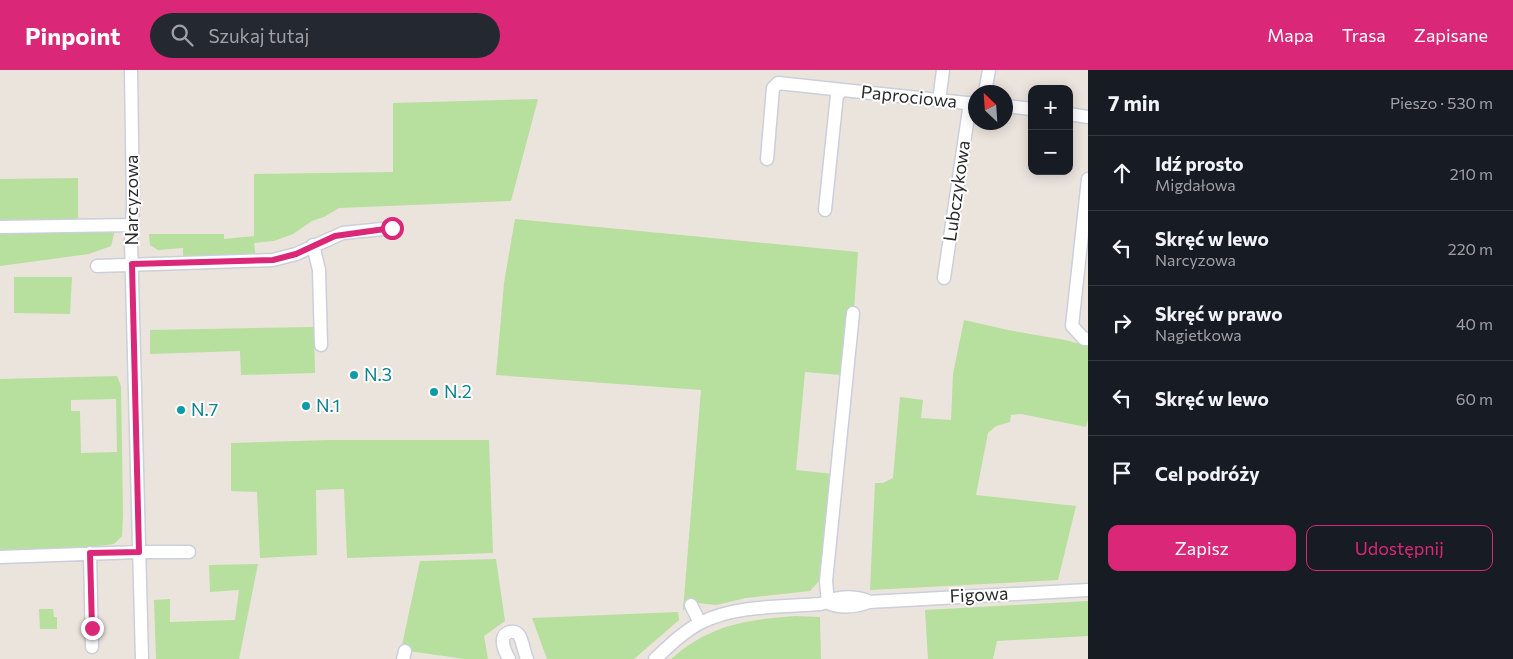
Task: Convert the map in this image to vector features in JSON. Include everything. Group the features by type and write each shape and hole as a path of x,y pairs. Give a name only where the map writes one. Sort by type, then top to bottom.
{"street":[{"name":"Narcyzowa","path":"131,70 133,225 131,242 142,659"},
{"path":"939,101 943,70"},
{"path":"986,85 989,70"},
{"name":"Paprociowa","path":"767,159 772,88 778,83 968,103"},
{"path":"825,210 837,95 843,90"},
{"path":"1013,107 1028,109"},
{"path":"1073,115 1088,117"},
{"name":"Lubczykowa","path":"944,278 969,130"},
{"path":"1088,179 1072,326 1084,339 1088,339"},
{"path":"0,227 133,225"},
{"path":"97,266 266,260 296,254 344,233 392,228"},
{"path":"313,245 319,270 321,345"},
{"path":"655,659 675,640 700,623 722,615 759,608 828,603 826,581 853,313"},
{"path":"0,557 90,553 189,552"},
{"path":"90,553 92,648"},
{"name":"Figowa","path":"828,603 836,607 850,607 1088,590"},
{"path":"691,605 700,623"},
{"path":"508,658 503,646 503,639 506,634 516,632 527,659"}],"green space":[{"path":"538,99 511,201 339,208 324,217 312,221 293,234 274,241 254,243 256,258 183,258 183,248 158,250 150,245 149,234 224,234 224,239 254,236 254,174 393,172 393,103"},
{"path":"78,178 78,222 0,222 0,179"},
{"path":"515,219 858,252 854,310 841,375 805,372 796,470 834,474 824,581 819,581 810,591 746,598 716,605 698,603 683,610 701,390 496,375 504,283"},
{"path":"0,230 115,230 111,246 89,254 0,266"},
{"path":"14,277 72,277 70,314 14,313"},
{"path":"964,320 1088,346 1088,419 1086,427 1021,414 1011,415 1010,422 996,426 988,433 976,495 1076,506 1058,580 870,590 875,483 883,483 893,478 900,397 923,400 921,418 951,420 953,374"},
{"path":"314,327 315,373 241,375 240,351 150,354 150,330"},
{"path":"117,376 121,386 123,515 122,536 114,544 71,549 0,551 0,379","holes":["116,399 117,452 81,453 80,411 71,411 71,400"]},
{"path":"330,440 489,440 493,553 347,558 344,489 316,490 317,555 260,558 257,492 231,491 231,443"},
{"path":"496,559 505,621 484,636 488,659 465,659 401,650 420,561"},
{"path":"258,564 239,659 156,659 154,600 170,599 170,622 235,620 239,590 210,592 209,565"},
{"path":"1088,601 1088,636 997,641 993,659 928,659 925,610"},
{"path":"39,609 53,609 54,617 57,617 57,629 40,629"},
{"path":"678,612 679,620 634,659 547,659 532,618"},
{"path":"795,616 820,617 821,659 671,659 700,638 729,626 744,622"}],"place":[{"name":"N.3","path":"354,375"},
{"name":"N.2","path":"434,392"},
{"name":"N.1","path":"306,406"},
{"name":"N.7","path":"181,410"}],"route":[{"path":"92,628 90,553 139,552 132,264 273,260 296,254 344,233 392,228"}]}
